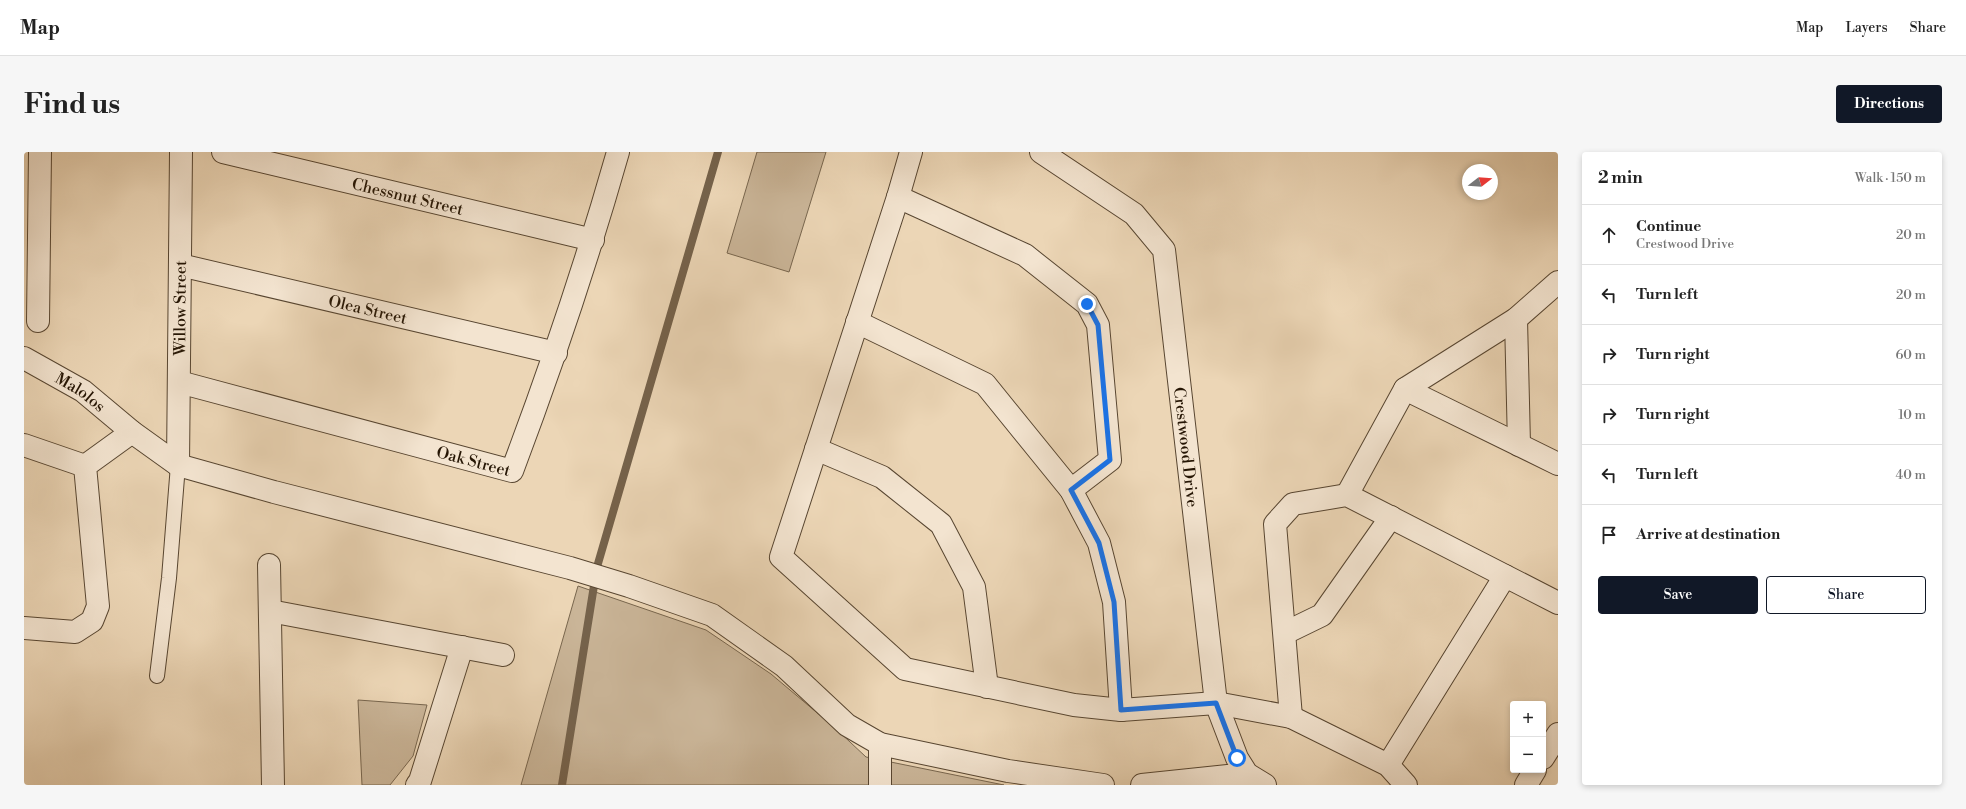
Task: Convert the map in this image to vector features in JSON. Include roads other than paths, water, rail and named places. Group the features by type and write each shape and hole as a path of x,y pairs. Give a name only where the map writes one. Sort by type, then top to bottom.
{"street":[{"path":"38,321 31,229 40,152"},
{"name":"Willow Street","path":"178,465 181,152"},
{"name":"Chessnut Street","path":"223,152 593,240"},
{"name":"Oak Street","path":"179,382 512,471 556,353 593,240 618,152"},
{"path":"911,152 898,197 781,557 905,669 1074,705 1121,710 1216,703 1291,717 1388,765 1406,785"},
{"name":"Crestwood Drive","path":"1041,152 1134,214 1164,250 1216,703 1237,758 1256,779"},
{"path":"898,197 1025,254 1087,304 1098,325 1110,460 1071,490"},
{"name":"Olea Street","path":"180,265 556,353"},
{"path":"1347,495 1406,389 1516,319 1558,282"},
{"path":"1516,319 1519,445"},
{"path":"857,322 985,384 1071,490 1099,543 1114,602 1121,710"},
{"name":"Malolos","path":"24,358 83,391 132,432 178,465 274,492 570,568 629,586 712,615 784,666 847,725 880,744 1008,772 1103,785"},
{"path":"1406,389 1558,464"},
{"path":"85,466 132,432"},
{"path":"24,445 85,466"},
{"path":"816,449 882,477 941,524 974,587 987,687"},
{"path":"24,628 75,632 92,621 98,606 85,466"},
{"path":"1291,717 1275,524 1293,504 1347,495 1558,603"},
{"path":"1285,633 1322,615 1391,518"},
{"path":"269,565 273,785"},
{"path":"1388,765 1505,576"},
{"path":"270,611 503,655"},
{"path":"417,785 420,781 462,648"},
{"path":"1546,753 1558,734"},
{"path":"880,744 880,785"},
{"path":"1526,785 1533,773"},
{"path":"1142,785 1256,779"}],"lane":[{"path":"157,676 169,578 178,465"}],"waterway":[{"path":"562,785 597,567 718,152"}]}
